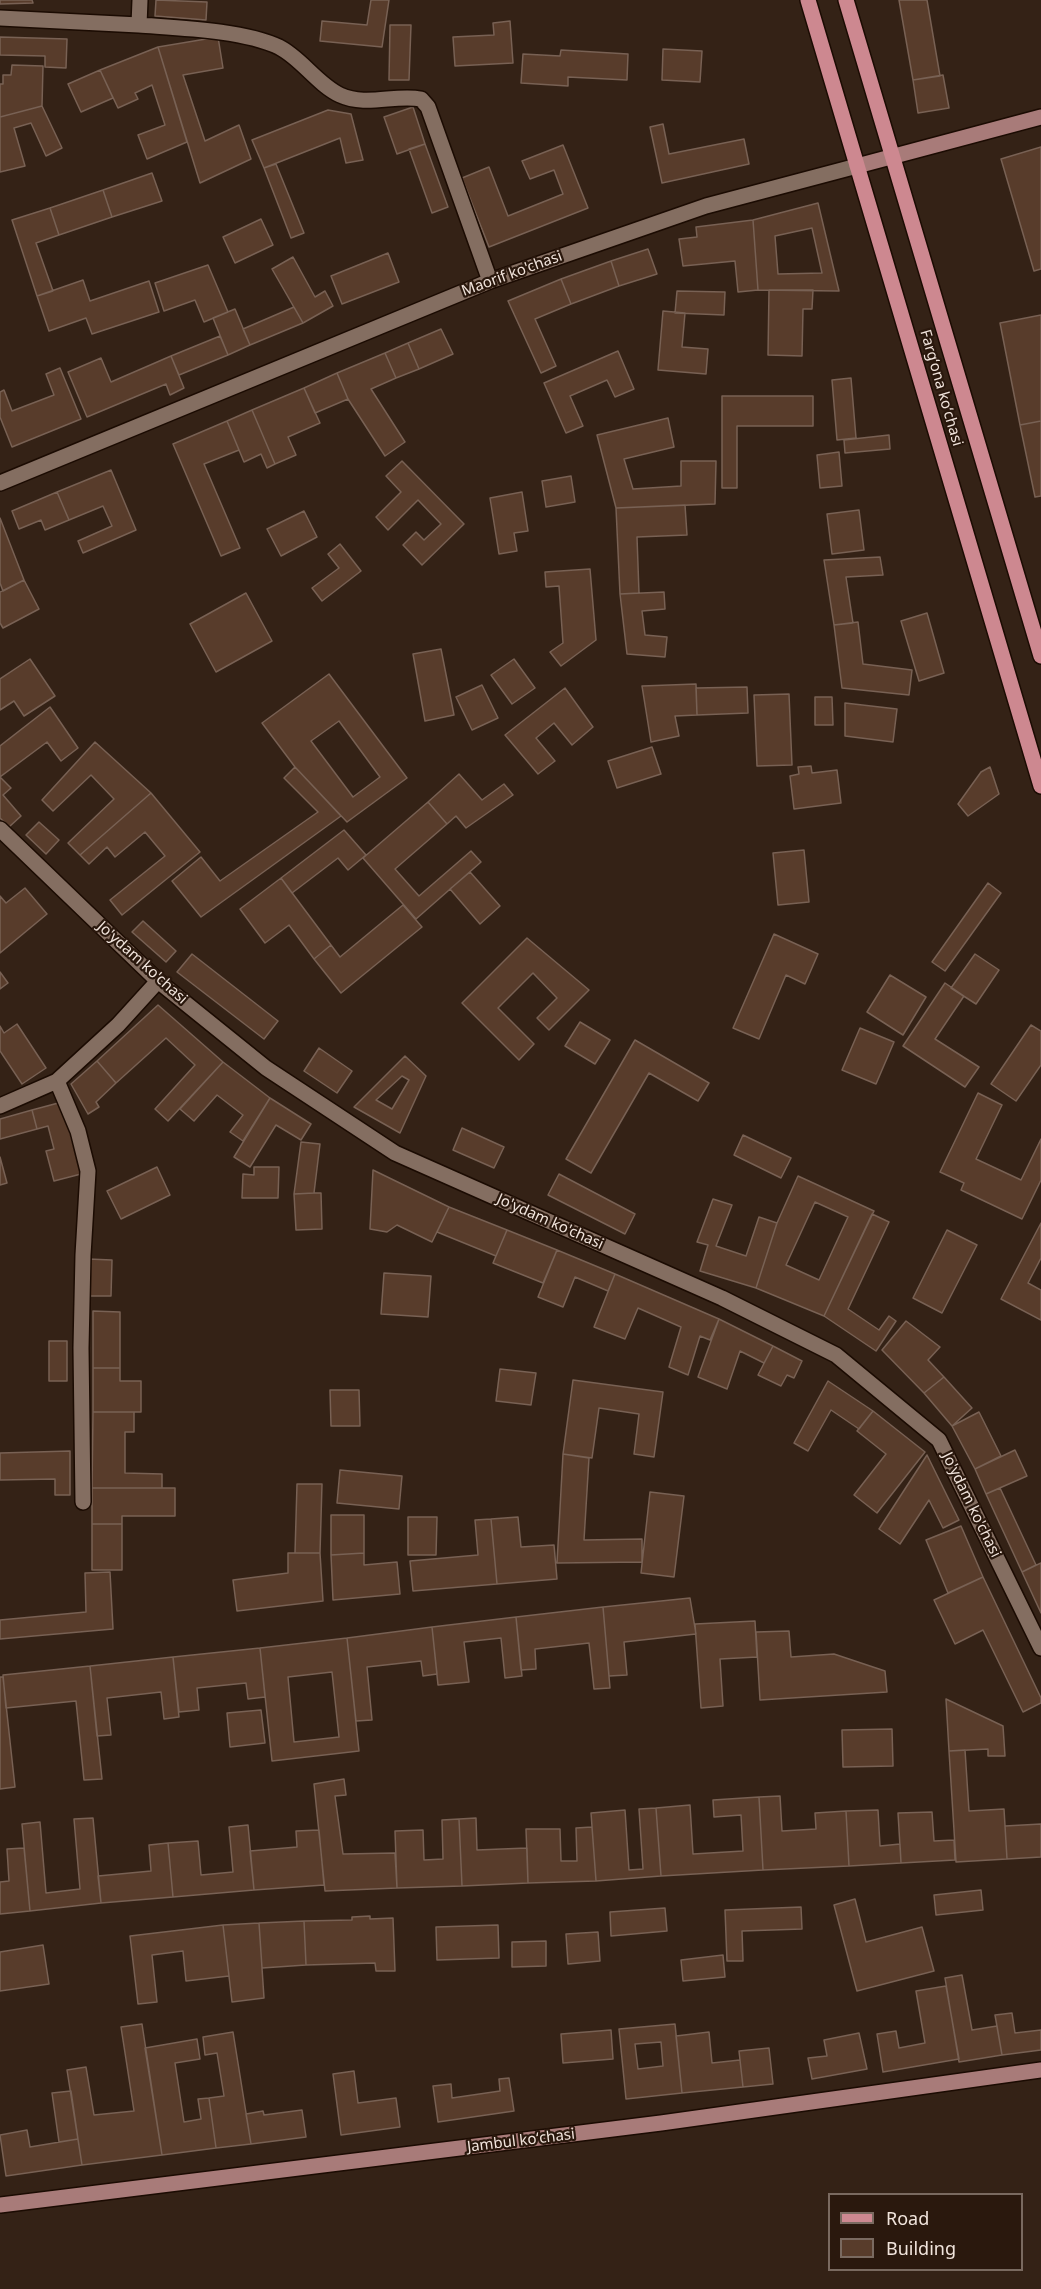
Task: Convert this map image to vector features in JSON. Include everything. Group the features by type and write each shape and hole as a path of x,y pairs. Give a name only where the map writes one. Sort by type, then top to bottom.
{"main road":[{"name":"Fargʻona koʻchasi","path":"807,0 1041,786"},
{"name":"Fargʻona koʻchasi","path":"846,0 1041,656"}],"street":[{"path":"139,25 140,0"},
{"path":"0,18 139,25 226,33 279,47 341,96 382,102 412,97 422,99 428,107 490,281"},
{"name":"Maorif ko'chasi","path":"0,483 490,281 706,206 1041,117"},
{"name":"Jo'ydam ko'chasi","path":"0,829 158,981 266,1068 394,1153 722,1298 836,1355 939,1440 1041,1648"},
{"path":"0,1106 57,1081 118,1025 158,981"},
{"path":"57,1081 78,1131 88,1171 81,1337 83,1502"},
{"name":"Jambul koʻchasi","path":"0,2205 661,2123 1041,2070"}],"building":[{"path":"0,0 32,0 33,3 0,4"},
{"path":"156,0 207,2 206,20 155,16"},
{"path":"371,0 389,0 382,47 320,41 322,21 367,25"},
{"path":"899,0 927,0 940,76 913,80"},
{"path":"510,21 513,63 455,66 453,37 494,35 493,23"},
{"path":"390,25 411,25 409,80 389,80"},
{"path":"0,37 67,39 66,68 45,67 45,56 0,55"},
{"path":"218,37 223,68 183,75 205,141 239,125 251,159 200,183 158,47"},
{"path":"158,47 187,142 147,159 138,135 165,125 152,85 135,93 138,99 118,108 100,70"},
{"path":"663,49 702,51 700,82 662,80"},
{"path":"561,50 628,54 627,80 568,77 568,86 521,83 523,54 560,56"},
{"path":"12,65 43,66 42,106 0,117 0,84 3,84 3,75 11,75"},
{"path":"100,70 113,98 81,112 68,84"},
{"path":"943,75 949,108 918,113 913,80"},
{"path":"42,106 62,148 46,156 31,123 14,128 25,166 0,172 0,117"},
{"path":"413,107 425,144 397,154 384,117"},
{"path":"328,110 351,114 363,160 346,163 340,138 264,168 252,140"},
{"path":"663,124 669,154 744,139 749,164 662,183 650,127"},
{"path":"425,144 448,207 432,213 409,149"},
{"path":"563,145 588,208 489,247 462,178 489,167 508,216 563,194 554,170 530,179 522,161"},
{"path":"1041,147 1041,269 1034,271 1001,159"},
{"path":"276,164 304,233 291,238 264,168"},
{"path":"152,173 162,201 112,217 103,190"},
{"path":"103,190 112,217 59,235 50,208"},
{"path":"818,203 839,291 758,290 753,220","holes":["812,228 822,273 778,274 775,236"]},
{"path":"50,208 59,235 36,243 53,291 37,296 12,220"},
{"path":"261,219 273,245 235,263 223,237"},
{"path":"753,220 758,290 738,292 735,261 683,266 679,239 697,237 696,227"},
{"path":"648,249 657,274 619,286 611,261"},
{"path":"388,253 399,282 342,304 331,276"},
{"path":"293,257 315,297 325,291 333,306 303,323 272,269"},
{"path":"611,261 619,286 571,304 561,279"},
{"path":"208,265 228,312 204,322 195,300 164,311 155,283"},
{"path":"561,279 571,304 535,319 556,366 541,373 508,301"},
{"path":"83,280 90,301 149,281 159,312 92,334 86,318 49,331 37,296"},
{"path":"769,290 813,290 812,309 803,309 802,356 768,355"},
{"path":"677,291 725,292 724,315 675,313"},
{"path":"294,307 303,323 250,345 243,329"},
{"path":"235,309 250,345 228,355 213,318"},
{"path":"663,311 685,313 682,347 708,349 706,374 658,370"},
{"path":"1041,315 1041,421 1020,425 1000,323"},
{"path":"441,329 453,354 419,369 408,343"},
{"path":"220,336 228,355 179,375 171,356"},
{"path":"408,343 419,369 396,378 385,353"},
{"path":"618,351 634,389 615,397 607,380 570,396 583,426 566,433 544,383"},
{"path":"385,353 396,378 371,389 405,442 385,456 348,399 337,373"},
{"path":"171,356 184,388 170,395 166,384 87,417 68,372 101,358 111,382"},
{"path":"60,368 81,419 12,447 0,417 0,392 4,390 12,411 54,395 46,374"},
{"path":"337,373 348,399 315,413 304,388"},
{"path":"851,378 856,438 837,440 832,380"},
{"path":"304,388 320,423 288,437 296,455 275,464 252,410"},
{"path":"722,396 813,396 813,426 737,426 737,488 722,488"},
{"path":"252,410 275,464 267,468 261,454 244,462 227,421"},
{"path":"668,418 674,447 624,459 633,489 681,486 681,461 716,461 715,504 616,508 597,435"},
{"path":"227,421 239,450 204,464 240,548 221,556 173,444"},
{"path":"1041,421 1041,496 1035,497 1020,425"},
{"path":"889,435 890,449 845,453 844,440"},
{"path":"839,452 842,486 820,488 817,455"},
{"path":"402,461 464,524 422,565 403,545 416,532 424,540 441,524 418,500 388,530 376,517 401,492 386,476"},
{"path":"111,470 136,530 83,553 78,541 112,526 103,506 69,520 57,492"},
{"path":"571,476 575,502 546,507 542,481"},
{"path":"57,492 69,520 45,530 41,520 19,529 12,511"},
{"path":"522,492 528,531 514,533 517,551 499,554 490,498"},
{"path":"685,505 687,535 637,537 639,593 620,594 616,508"},
{"path":"859,510 864,550 832,554 827,514"},
{"path":"304,511 317,537 281,556 267,529"},
{"path":"0,518 24,580 3,591 0,583"},
{"path":"340,544 361,571 322,601 312,588 339,568 328,554"},
{"path":"880,557 883,575 846,577 853,623 834,625 824,560"},
{"path":"590,569 596,640 561,666 550,652 563,643 559,586 546,587 545,572"},
{"path":"24,580 39,609 3,628 0,623 0,592"},
{"path":"664,592 665,609 642,611 645,635 667,637 665,657 627,654 620,594"},
{"path":"246,593 272,641 216,672 190,624"},
{"path":"927,613 944,673 919,681 901,621"},
{"path":"858,622 863,664 912,670 909,695 842,688 834,625"},
{"path":"441,649 454,715 425,721 413,654"},
{"path":"30,659 55,696 24,716 14,701 0,710 0,679"},
{"path":"514,659 535,688 512,704 491,675"},
{"path":"329,674 407,778 347,822 295,767 262,723","holes":["339,721 380,777 353,797 311,741"]},
{"path":"696,684 697,715 675,716 679,736 651,742 642,686"},
{"path":"482,685 498,718 472,730 456,697"},
{"path":"747,687 748,713 697,715 696,688"},
{"path":"565,688 593,727 572,745 554,723 536,738 555,761 538,774 505,735"},
{"path":"789,694 792,765 757,766 754,695"},
{"path":"815,697 832,697 833,725 815,725"},
{"path":"845,703 897,709 893,742 845,736"},
{"path":"50,707 78,748 61,761 47,742 0,777 0,746"},
{"path":"95,742 151,793 80,855 68,843 114,799 91,775 53,811 42,800"},
{"path":"652,747 661,774 617,788 608,761"},
{"path":"811,766 812,773 837,770 841,803 794,809 790,776 799,774 798,767"},
{"path":"295,767 341,816 201,917 172,881 201,857 220,881 318,812 284,778"},
{"path":"990,767 999,794 968,816 958,804 981,772"},
{"path":"459,774 482,800 504,784 513,795 466,828 456,816 447,824 428,802"},
{"path":"0,777 11,788 3,795 21,816 9,827 0,818"},
{"path":"151,793 200,852 122,915 110,900 165,856 145,832 115,857 107,847 89,864 80,855"},
{"path":"428,802 447,824 395,869 419,896 471,851 481,862 416,919 363,858"},
{"path":"39,822 59,840 46,854 26,835"},
{"path":"344,830 366,855 348,870 338,858 292,893 281,878"},
{"path":"804,850 809,902 778,905 773,853"},
{"path":"470,872 500,906 480,924 450,889"},
{"path":"281,878 331,945 314,959 289,925 265,943 240,909"},
{"path":"988,883 1001,893 945,971 932,962"},
{"path":"25,888 47,914 0,953 0,896 6,903"},
{"path":"403,905 422,927 341,993 314,959 331,945 340,957"},
{"path":"143,921 176,951 166,962 132,932"},
{"path":"774,934 818,954 805,984 786,975 759,1039 733,1028"},
{"path":"527,938 589,990 549,1030 537,1018 557,998 533,973 498,1008 534,1044 519,1060 462,1003"},
{"path":"192,954 278,1021 264,1039 177,972"},
{"path":"975,954 999,970 976,1004 951,988"},
{"path":"0,972 8,983 0,989"},
{"path":"890,975 926,997 903,1035 867,1012"},
{"path":"945,983 964,996 935,1039 979,1067 965,1087 903,1046"},
{"path":"158,1005 223,1062 168,1121 155,1109 195,1065 166,1038 116,1083 97,1061"},
{"path":"580,1022 610,1040 595,1064 565,1046"},
{"path":"17,1024 46,1068 22,1084 0,1051 0,1026 4,1033"},
{"path":"1031,1025 1041,1031 1041,1065 1016,1101 991,1084"},
{"path":"860,1028 894,1042 876,1084 842,1070"},
{"path":"635,1040 709,1083 698,1101 649,1073 591,1173 566,1159"},
{"path":"319,1048 352,1071 337,1093 304,1071"},
{"path":"405,1056 426,1076 400,1133 354,1107","holes":["402,1076 409,1080 392,1109 376,1100"]},
{"path":"97,1061 116,1083 96,1102 99,1107 88,1114 71,1084"},
{"path":"223,1062 270,1098 243,1141 230,1132 243,1115 217,1095 194,1121 180,1109"},
{"path":"978,1093 1002,1105 976,1159 1021,1180 1041,1139 1041,1180 1022,1219 961,1190 964,1183 940,1172"},
{"path":"270,1098 311,1124 301,1140 276,1125 250,1167 234,1157"},
{"path":"62,1102 81,1174 54,1181 46,1151 54,1149 48,1126 37,1129 32,1110"},
{"path":"32,1110 37,1129 0,1139 0,1119"},
{"path":"462,1128 504,1147 494,1168 453,1150"},
{"path":"743,1135 791,1158 781,1178 734,1155"},
{"path":"301,1142 320,1144 314,1193 294,1194"},
{"path":"0,1157 7,1183 0,1185"},
{"path":"157,1167 170,1195 121,1219 107,1191"},
{"path":"254,1167 279,1167 278,1198 242,1198 243,1174 254,1175"},
{"path":"373,1170 449,1207 432,1242 397,1225 387,1232 370,1229"},
{"path":"559,1174 635,1214 625,1234 548,1195"},
{"path":"798,1176 874,1211 824,1316 756,1288 777,1223","holes":["815,1202 848,1217 819,1280 786,1265"]},
{"path":"321,1193 322,1229 296,1230 294,1194"},
{"path":"713,1199 732,1205 716,1246 746,1256 759,1217 777,1223 756,1288 700,1271 708,1245 697,1242"},
{"path":"449,1207 507,1230 496,1256 437,1232"},
{"path":"872,1214 889,1222 848,1309 879,1330 889,1316 896,1321 876,1351 824,1316"},
{"path":"1041,1223 1041,1258 1028,1283 1041,1290 1041,1320 1001,1299"},
{"path":"507,1230 557,1250 543,1283 493,1263"},
{"path":"947,1230 977,1245 942,1313 913,1298"},
{"path":"557,1250 615,1274 608,1291 575,1277 563,1307 538,1297"},
{"path":"88,1259 112,1260 111,1296 86,1296"},
{"path":"384,1273 431,1276 428,1317 381,1314"},
{"path":"615,1274 719,1319 710,1340 700,1336 688,1375 669,1367 681,1327 638,1308 625,1339 594,1327"},
{"path":"93,1311 120,1312 120,1368 93,1368"},
{"path":"719,1319 773,1346 764,1363 740,1351 727,1389 698,1377"},
{"path":"906,1321 940,1347 928,1360 944,1377 924,1393 882,1350"},
{"path":"49,1341 67,1341 67,1381 49,1381"},
{"path":"773,1346 802,1361 794,1378 787,1375 781,1386 758,1375"},
{"path":"93,1368 120,1368 120,1381 141,1381 141,1412 93,1412"},
{"path":"500,1369 536,1373 531,1405 496,1401"},
{"path":"944,1377 972,1408 952,1426 924,1393"},
{"path":"573,1380 663,1392 654,1457 634,1454 639,1414 599,1408 592,1458 563,1454"},
{"path":"828,1381 873,1411 859,1429 831,1410 808,1451 794,1443"},
{"path":"330,1390 359,1390 360,1426 331,1426"},
{"path":"873,1411 925,1452 877,1513 854,1495 886,1454 857,1431"},
{"path":"93,1412 134,1412 134,1432 125,1432 125,1473 162,1474 162,1488 92,1488"},
{"path":"979,1412 1001,1456 975,1469 952,1426"},
{"path":"1015,1450 1027,1476 986,1494 975,1469"},
{"path":"70,1451 70,1495 55,1495 55,1479 0,1480 0,1453"},
{"path":"563,1454 589,1458 584,1540 642,1539 642,1562 557,1563"},
{"path":"927,1455 959,1520 943,1528 929,1500 900,1544 879,1529"},
{"path":"340,1470 402,1476 399,1509 337,1503"},
{"path":"297,1484 322,1484 320,1553 295,1553"},
{"path":"92,1488 175,1488 175,1516 122,1516 122,1524 92,1524"},
{"path":"1000,1488 1036,1565 1022,1572 986,1494"},
{"path":"650,1492 684,1496 674,1577 641,1573"},
{"path":"331,1515 364,1515 364,1553 331,1555"},
{"path":"408,1517 437,1517 436,1555 408,1555"},
{"path":"518,1517 521,1547 554,1545 557,1579 497,1584 491,1519"},
{"path":"491,1519 497,1584 413,1591 410,1561 478,1555 475,1520"},
{"path":"92,1524 122,1524 122,1570 92,1570"},
{"path":"961,1526 983,1577 948,1593 926,1540"},
{"path":"288,1553 320,1553 323,1601 237,1611 233,1580 288,1573"},
{"path":"364,1553 364,1565 397,1562 400,1594 333,1600 331,1555"},
{"path":"1041,1563 1041,1613 1022,1572"},
{"path":"110,1572 113,1629 0,1639 0,1620 86,1612 85,1573"},
{"path":"983,1577 1041,1698 1041,1703 1023,1712 983,1630 955,1644 934,1600"},
{"path":"690,1598 696,1634 624,1642 627,1675 609,1676 603,1607"},
{"path":"603,1607 610,1688 594,1689 589,1643 535,1649 536,1669 521,1670 516,1617"},
{"path":"516,1617 522,1676 505,1678 501,1638 464,1642 469,1682 438,1685 432,1627"},
{"path":"755,1621 757,1657 720,1659 723,1706 701,1708 695,1624"},
{"path":"432,1627 437,1674 423,1676 421,1661 367,1667 372,1720 356,1721 347,1638"},
{"path":"789,1631 791,1657 834,1654 885,1671 887,1692 760,1700 756,1632"},
{"path":"347,1638 359,1751 272,1761 260,1648","holes":["332,1672 339,1737 294,1742 288,1677"]},
{"path":"260,1648 265,1697 248,1699 246,1683 197,1688 199,1710 179,1712 173,1657"},
{"path":"173,1657 179,1717 164,1719 161,1692 107,1698 111,1735 97,1736 90,1666"},
{"path":"90,1666 102,1779 84,1780 76,1701 6,1708 3,1675"},
{"path":"0,1677 3,1677 15,1787 0,1789"},
{"path":"946,1699 1003,1726 1005,1756 988,1756 988,1749 949,1751"},
{"path":"261,1710 265,1743 230,1747 227,1713"},
{"path":"892,1729 893,1766 843,1767 842,1730"},
{"path":"965,1750 969,1811 1004,1809 1007,1859 956,1862 949,1751"},
{"path":"344,1779 346,1795 335,1796 343,1854 395,1853 397,1888 325,1891 314,1784"},
{"path":"780,1796 782,1831 816,1829 815,1813 846,1811 849,1866 763,1870 759,1797"},
{"path":"759,1797 763,1870 661,1876 656,1808 690,1805 693,1854 743,1851 741,1815 714,1817 713,1800"},
{"path":"656,1808 661,1876 596,1881 591,1813 625,1810 629,1870 643,1869 639,1809"},
{"path":"878,1810 880,1846 900,1844 901,1863 849,1866 846,1811"},
{"path":"932,1812 934,1841 954,1840 955,1860 901,1863 898,1813"},
{"path":"93,1818 101,1903 30,1911 22,1824 40,1822 46,1893 80,1889 74,1819"},
{"path":"476,1818 477,1850 527,1848 528,1883 462,1886 459,1819"},
{"path":"459,1819 462,1886 397,1888 395,1831 423,1830 424,1860 443,1859 442,1820"},
{"path":"1041,1824 1041,1857 1007,1859 1005,1826"},
{"path":"248,1825 254,1890 173,1897 168,1843 198,1841 201,1875 233,1872 229,1827"},
{"path":"592,1827 596,1881 528,1883 526,1829 560,1829 561,1861 577,1861 576,1828"},
{"path":"319,1830 324,1885 254,1890 250,1851 297,1847 296,1831"},
{"path":"168,1843 173,1897 101,1903 98,1876 151,1871 149,1845"},
{"path":"24,1848 30,1911 0,1914 0,1882 9,1881 7,1849"},
{"path":"981,1890 983,1910 936,1915 934,1895"},
{"path":"855,1899 866,1942 922,1927 934,1971 857,1991 834,1905"},
{"path":"801,1907 802,1929 742,1931 743,1961 727,1961 725,1910"},
{"path":"665,1908 667,1931 611,1936 610,1912"},
{"path":"370,1916 370,1919 393,1918 395,1971 376,1971 375,1963 306,1965 304,1921 352,1920 352,1917"},
{"path":"304,1921 306,1965 262,1968 259,1923"},
{"path":"259,1923 264,1998 232,2002 223,1925"},
{"path":"223,1925 229,1976 186,1981 183,1951 152,1955 157,2002 138,2004 130,1936"},
{"path":"498,1925 499,1958 437,1960 436,1927"},
{"path":"598,1932 600,1961 568,1964 566,1934"},
{"path":"546,1941 546,1966 512,1967 512,1942"},
{"path":"43,1945 49,1984 0,1991 0,1952"},
{"path":"723,1955 725,1977 683,1981 681,1960"},
{"path":"962,1975 972,2030 997,2026 1002,2055 959,2062 945,1978"},
{"path":"946,1986 959,2059 883,2072 877,2034 896,2031 899,2048 925,2043 916,1991"},
{"path":"1012,2013 1015,2033 1041,2030 1041,2050 1002,2055 995,2015"},
{"path":"142,2024 162,2155 82,2165 67,2070 86,2067 94,2115 134,2111 121,2027"},
{"path":"675,2024 682,2093 626,2099 619,2029","holes":["661,2042 663,2066 638,2069 635,2044"]},
{"path":"611,2030 613,2059 563,2063 561,2034"},
{"path":"233,2032 251,2144 216,2148 209,2098 224,2096 217,2053 205,2055 203,2037"},
{"path":"709,2032 712,2063 740,2060 743,2087 682,2093 676,2036"},
{"path":"859,2033 867,2069 812,2079 808,2058 827,2056 824,2040"},
{"path":"197,2039 200,2059 175,2063 184,2122 201,2119 198,2099 209,2098 216,2148 162,2155 145,2048"},
{"path":"769,2048 773,2084 743,2087 739,2051"},
{"path":"354,2071 358,2103 396,2098 400,2127 341,2135 333,2074"},
{"path":"509,2078 514,2111 438,2122 433,2086 451,2084 452,2098 500,2091 499,2079"},
{"path":"71,2091 78,2139 59,2142 52,2093"},
{"path":"302,2110 306,2137 251,2144 246,2114 263,2111 264,2115"},
{"path":"27,2130 30,2147 78,2139 82,2165 6,2176 0,2135"}]}
